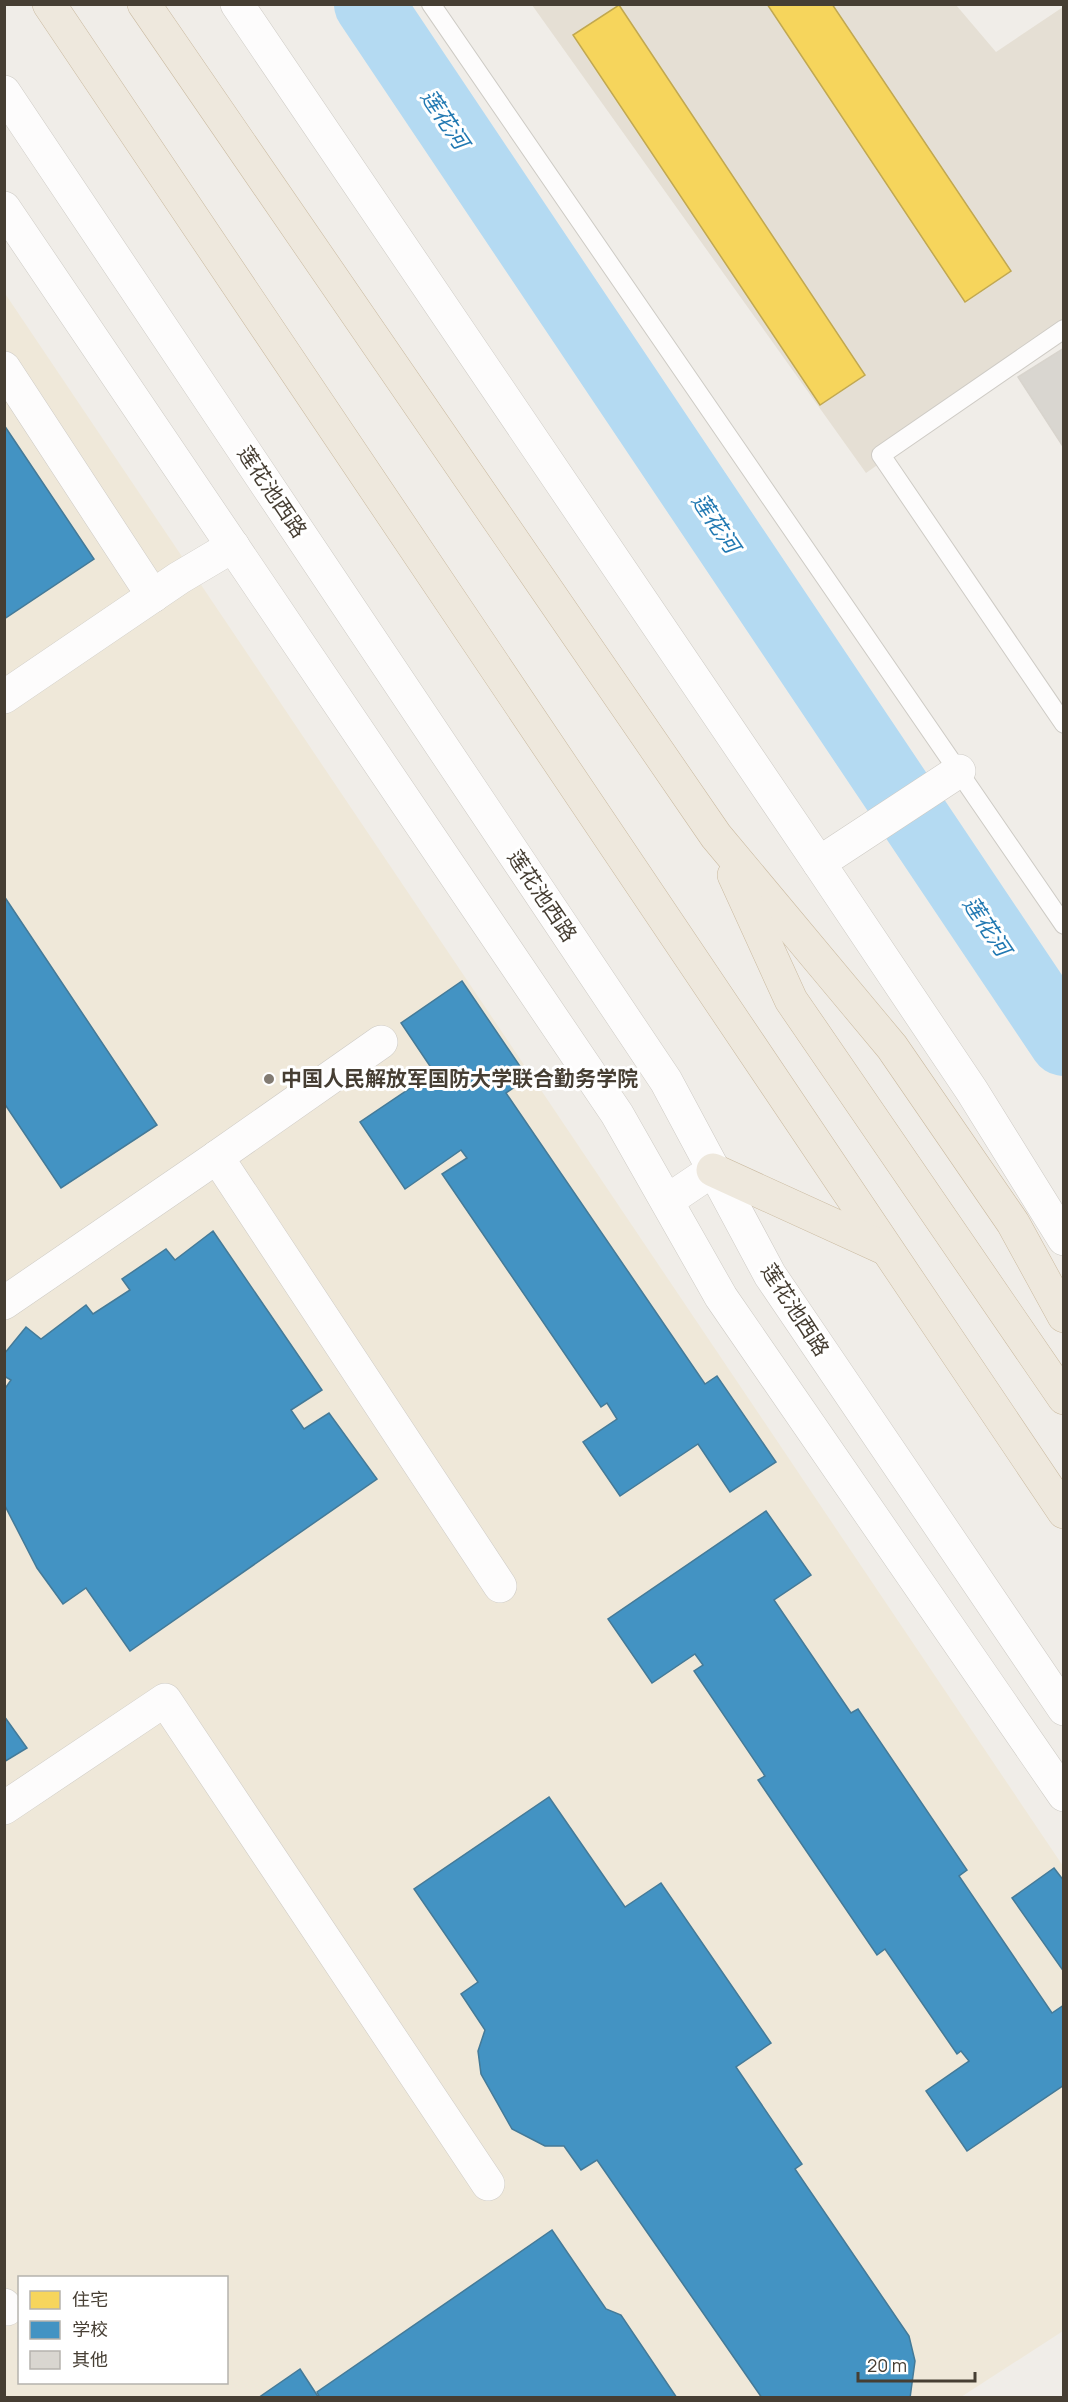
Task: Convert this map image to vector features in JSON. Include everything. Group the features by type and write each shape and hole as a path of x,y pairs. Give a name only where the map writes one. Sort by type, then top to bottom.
{"highway":[{"path":"144,4 716,836 892,1047 1013,1223 1064,1316"},
{"path":"56,15 884,1248 1064,1512"},
{"path":"716,836 791,1000 1064,1398"},
{"path":"713,1170 884,1248"}],"street":[{"path":"237,4 972,1091 1064,1239"},
{"name":"莲花池西路","path":"4,92 666,1081 770,1275 1064,1709"},
{"path":"4,208 617,1114 721,1297 1064,1795"},
{"path":"4,368 153,596"},
{"path":"4,697 153,596 233,546"},
{"path":"819,863 959,771"},
{"path":"4,1303 381,1042"},
{"path":"217,1157 500,1586"},
{"path":"667,1201 713,1170"},
{"path":"4,1808 165,1700 488,2184"}],"lane":[{"path":"431,4 1064,925"},
{"path":"1064,329 881,454 1064,724"}],"shaded area":[{"path":"532,5 956,5 996,52 1063,7 1063,334 866,473"},
{"name":"中国人民解放军国防大学联合勤务学院","path":"4,292 1063,1866 1063,2331 961,2397 5,2397"}],"building: 住宅":[{"path":"767,4 832,4 1011,271 965,302"},
{"path":"619,5 865,375 820,405 573,35"}],"building: 学校":[{"path":"4,425 94,559 4,619"},
{"path":"4,896 157,1125 61,1188 4,1103"},
{"path":"462,981 528,1078 506,1093 705,1384 717,1376 776,1462 730,1492 698,1444 620,1496 583,1442 617,1419 607,1403 601,1407 442,1174 467,1158 461,1150 405,1189 360,1122 434,1072 401,1023"},
{"path":"213,1231 322,1390 291,1410 304,1429 329,1413 377,1479 130,1651 86,1588 63,1604 37,1568 4,1504 4,1390 11,1380 4,1376 4,1354 26,1327 41,1339 86,1305 93,1314 130,1290 122,1279 166,1249 175,1260"},
{"path":"766,1511 811,1575 774,1600 851,1713 858,1709 967,1870 959,1876 1052,2013 1064,2005 1064,2085 967,2151 926,2091 969,2061 961,2051 957,2054 885,1949 877,1955 758,1780 765,1776 694,1671 703,1665 695,1654 652,1683 608,1619"},
{"path":"4,1716 27,1748 4,1762"},
{"path":"549,1797 625,1907 661,1883 771,2043 736,2067 802,2164 795,2169 909,2336 915,2361 910,2398 762,2398 597,2160 581,2170 564,2146 545,2146 512,2129 481,2074 478,2051 485,2030 461,1994 478,1982 414,1889"},
{"path":"1054,1868 1064,1881 1064,1972 1012,1898"},
{"path":"552,2230 606,2309 621,2315 677,2398 320,2398 317,2392"},
{"path":"300,2369 319,2398 258,2398"}],"building: 其他":[{"path":"1064,348 1064,448 1018,377"}],"waterway":[{"name":"莲花河","path":"369,4 1064,1041"}],"place":[{"name":"中国人民解放军国防大学联合勤务学院","path":"269,1079"}]}
